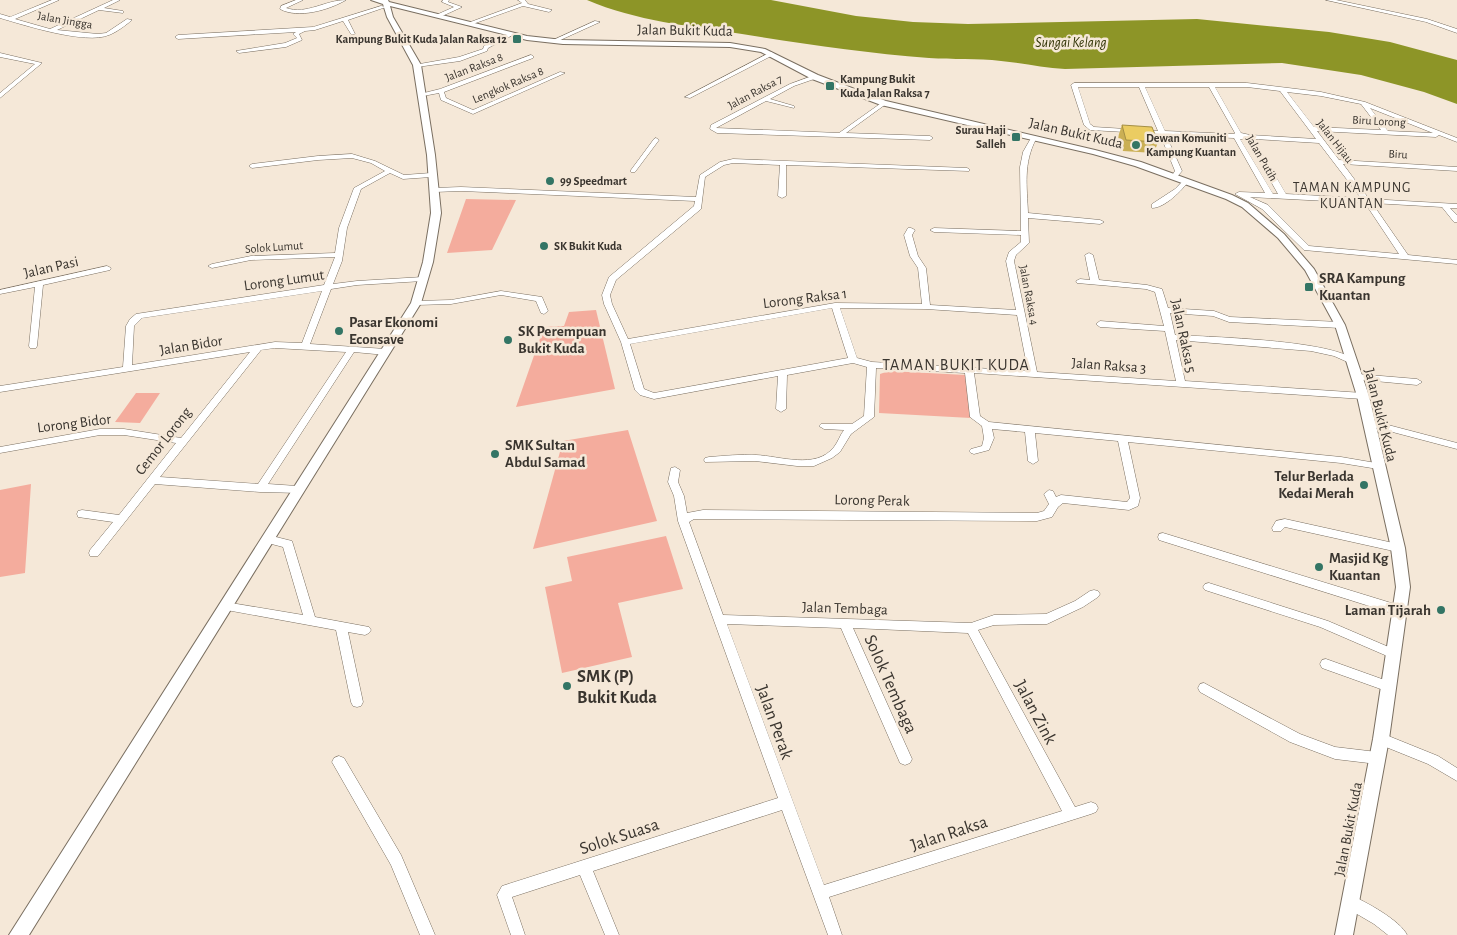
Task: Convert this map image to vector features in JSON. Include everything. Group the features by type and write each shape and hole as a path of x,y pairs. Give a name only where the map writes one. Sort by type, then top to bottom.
{"street":[{"path":"10,19 56,0"},
{"path":"52,31 117,0"},
{"path":"300,0 283,8 290,11 305,11 318,9 343,0"},
{"path":"438,16 459,7 446,3 446,0"},
{"path":"1329,0 1427,22 1457,31"},
{"path":"18,935 416,303 423,279 436,213 423,94 417,65 382,2 322,27 304,30 178,36"},
{"name":"Jalan Bukit Kuda","path":"382,2 510,35 554,41 730,45 756,48 815,77 884,103 1095,152 1234,195 1261,218 1309,269 1340,325 1363,396 1398,548 1403,587 1402,611 1381,739 1344,935"},
{"path":"468,24 522,2 549,10"},
{"path":"390,14 393,8 401,7"},
{"path":"98,9 121,12"},
{"name":"Jalan Jingga","path":"0,16 52,31 98,36 108,34 129,20"},
{"path":"344,18 352,33"},
{"path":"554,41 597,22"},
{"path":"239,51 294,42 300,39 296,34 304,30"},
{"path":"417,65 460,59 485,50 486,46 510,35"},
{"path":"688,97 771,54"},
{"path":"0,55 39,63 0,96"},
{"name":"Jalan Raksa 8","path":"423,94 441,91 531,57"},
{"name":"Lengkok Raksa 8","path":"441,91 443,99 472,112 562,73"},
{"name":"Jalan Raksa 7","path":"815,77 792,85 713,126 713,129 718,131 840,136"},
{"path":"1237,135 1092,129 1087,125 1074,85 1247,85 1282,89 1344,98 1363,103 1457,140"},
{"path":"1142,86 1179,170 1174,177"},
{"name":"Jalan Putih","path":"1212,86 1270,195"},
{"name":"Jalan Hijau","path":"1282,89 1367,201 1405,257"},
{"path":"765,99 792,107"},
{"path":"840,136 884,103"},
{"path":"1363,103 1386,133"},
{"name":"Biru Lorong","path":"1311,129 1445,135"},
{"name":"Jalan Putih","path":"1237,135 1248,137 1283,196"},
{"path":"840,136 930,138"},
{"path":"1248,137 1323,141"},
{"name":"Jalan Raksa 4","path":"1033,139 1026,152 1023,166 1025,243 1012,254 1010,261 1033,374"},
{"path":"633,171 656,140"},
{"path":"252,166 352,156 373,162 403,177 431,175"},
{"name":"Biru","path":"1338,162 1457,169"},
{"path":"835,305 853,360 664,395 647,395 640,390 625,342 608,304 606,295 612,279 698,207 702,176 722,163 783,163 967,170"},
{"path":"782,196 783,163"},
{"path":"305,346 339,255 343,228 358,188 389,171"},
{"path":"1155,206 1178,190 1186,181"},
{"path":"434,190 461,188 699,199"},
{"path":"1234,195 1270,195 1457,206"},
{"path":"1234,195 1265,207 1307,248 1457,262"},
{"path":"1444,205 1457,220"},
{"path":"1024,215 1100,222"},
{"path":"911,230 908,235 914,256 922,268 926,307"},
{"path":"934,230 1024,233"},
{"name":"Solok Lumut","path":"212,266 261,258 339,255"},
{"path":"1080,281 1095,282 1089,256"},
{"name":"Jalan Pasi","path":"0,292 108,268"},
{"name":"Lorong Lumut","path":"127,369 130,326 139,316 357,283 423,279"},
{"name":"Jalan Raksa 5","path":"1095,282 1147,287 1155,289 1161,294 1181,384"},
{"path":"33,346 39,284"},
{"path":"416,303 451,302 502,294 538,299 544,311"},
{"name":"Lorong Raksa 1","path":"625,342 835,305 926,307 1021,313"},
{"path":"1165,310 1214,314 1229,319 1340,325"},
{"path":"1100,324 1312,348 1337,354 1352,361"},
{"name":"Jalan Bidor","path":"0,389 275,345 386,352"},
{"name":"Cemor Lorong","path":"94,552 257,349"},
{"path":"260,488 352,349"},
{"name":"Jalan Raksa 3","path":"853,360 872,365 1363,396"},
{"path":"709,460 756,458 814,464 822,461 836,450 842,438 869,417 871,412 872,365"},
{"path":"969,370 975,417 987,425 1123,440 1341,460 1378,466"},
{"path":"781,409 783,373"},
{"path":"1357,377 1417,382"},
{"path":"1369,424 1457,446"},
{"path":"974,451 986,448 988,438 987,425"},
{"path":"824,426 855,427"},
{"path":"1030,429 1033,461"},
{"name":"Lorong Bidor","path":"0,450 100,432 124,432 182,441"},
{"name":"Lorong Perak","path":"683,520 691,515 703,514 1037,517 1048,514 1053,500 1060,499 1122,506 1134,503 1135,498 1123,440"},
{"name":"Jalan Perak","path":"675,470 674,482 679,496 683,520 835,935"},
{"path":"152,480 297,490"},
{"path":"82,514 122,519"},
{"path":"1277,528 1280,524 1285,523 1398,548"},
{"path":"1163,537 1402,611"},
{"path":"268,539 288,544 310,620"},
{"path":"1209,587 1324,624 1394,654"},
{"path":"971,628 994,620 1047,619 1079,604 1094,594"},
{"path":"225,606 365,630"},
{"name":"Jalan Tembaga","path":"719,619 971,628"},
{"name":"Solok Tembaga","path":"845,623 905,758"},
{"path":"341,625 357,702"},
{"name":"Jalan Zink","path":"971,628 1071,814"},
{"path":"1326,664 1389,687"},
{"path":"1204,688 1295,738 1335,753 1377,758"},
{"path":"1381,739 1432,760 1457,775"},
{"path":"339,762 396,860 428,935"},
{"name":"Solok Suasa","path":"518,935 504,895 507,891 786,802"},
{"name":"Jalan Raksa","path":"820,893 1090,808"},
{"path":"584,867 612,935"},
{"path":"1350,902 1379,919 1400,935"}],"shaded area":[{"path":"466,199 516,200 492,250 447,253"},
{"path":"596,310 615,389 516,407 544,327 564,326 569,312"},
{"path":"889,371 966,375 971,418 879,413 880,374"},
{"path":"136,393 160,393 140,423 115,422"},
{"path":"628,430 657,521 533,549 563,441"},
{"path":"31,484 25,573 0,577 0,490"},
{"path":"666,536 683,589 618,603 632,657 562,673 545,587 572,581 567,557"}],"water":[{"name":"Sungai Kelang","path":"587,0 771,0 856,16 913,22 968,24 1197,19 1329,32 1390,42 1457,60 1457,104 1424,92 1361,75 1282,63 1065,69 992,60 938,59 812,45 663,22 625,13"}],"building":[{"path":"1122,125 1152,127 1158,142 1126,140"}],"place":[{"name":"Kampung Bukit Kuda Jalan Raksa 12","path":"517,39"},
{"name":"Kampung Bukit Kuda Jalan Raksa 7","path":"830,86"},
{"name":"Surau Haji Salleh","path":"1016,137"},
{"name":"Dewan Komuniti Kampung Kuantan","path":"1136,145"},
{"name":"99 Speedmart","path":"550,181"},
{"name":"SK Bukit Kuda","path":"544,246"},
{"name":"SRA Kampung Kuantan","path":"1309,287"},
{"name":"Pasar Ekonomi Econsave","path":"339,331"},
{"name":"SK Perempuan Bukit Kuda","path":"508,340"},
{"name":"SMK Sultan Abdul Samad","path":"495,454"},
{"name":"Telur Berlada Kedai Merah","path":"1364,485"},
{"name":"Masjid Kg Kuantan","path":"1319,567"},
{"name":"Laman Tijarah","path":"1441,610"},
{"name":"SMK (P) Bukit Kuda","path":"567,686"}],"district":[{"name":"TAMAN KAMPUNG KUANTAN","path":"1352,196"},
{"name":"TAMAN BUKIT KUDA","path":"956,364"}]}
